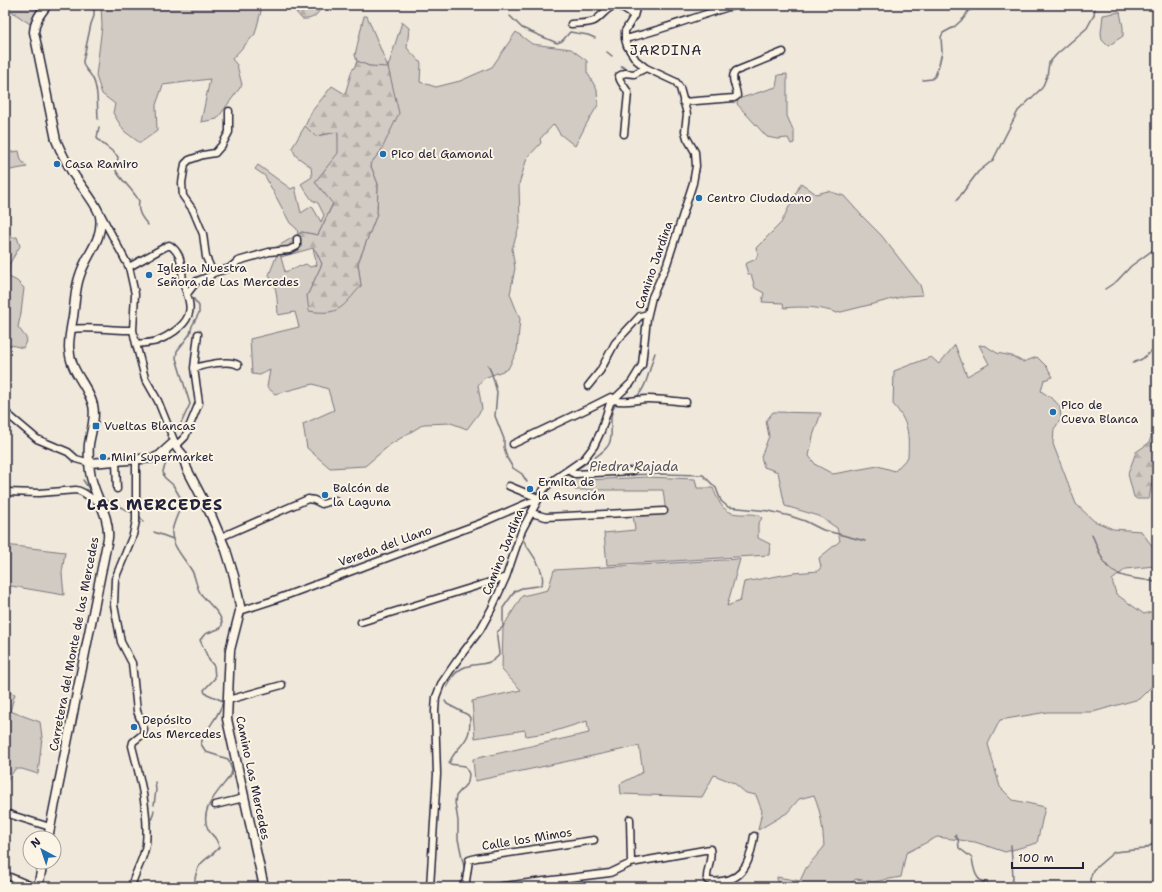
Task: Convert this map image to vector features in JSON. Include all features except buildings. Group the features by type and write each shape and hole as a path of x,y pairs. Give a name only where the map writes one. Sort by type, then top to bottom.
{"main road":[{"name":"Carretera del Monte de las Mercedes","path":"47,5 38,17 34,32 56,140 62,155 73,174 98,210 101,228 99,237 79,279 71,328 70,358 73,368 90,398 94,412 89,445 92,479 109,528 49,830"},
{"path":"90,462 155,457 174,446"},
{"name":"Camino Las Mercedes","path":"174,446 182,454 187,469 221,537 234,576 240,611 230,650 228,700 229,728 264,887"},
{"path":"38,887 41,870"}],"street":[{"path":"571,24 593,21 609,7 618,5 634,16"},
{"path":"637,5 634,16 625,31 625,39 650,33 736,5"},
{"name":"Camino Jardina","path":"430,887 437,774 436,697 441,684 480,630 492,608 506,577 522,530 538,500 547,486 584,459 594,446 601,431 610,403 631,383 642,365 648,314 652,297 667,264 693,184 696,166 695,152 686,138 685,130 687,114 680,88 676,82 646,68 636,60 627,46 625,39"},
{"path":"683,102 734,98 737,96 737,92 732,76 733,73 783,52"},
{"path":"624,134 628,93 627,88 619,76 625,73 634,74 646,68"},
{"path":"213,273 206,257 203,234 196,216 183,196 182,183 185,164 189,160 215,153 222,145 229,132 229,111"},
{"path":"98,210 106,221 129,267 135,294 133,330 136,344 145,378 158,401 174,446 185,437 199,403 194,368 198,334"},
{"path":"187,294 197,281 210,276 213,273 230,268 238,261 292,249 297,246 296,239"},
{"path":"129,267 169,245 172,247 180,257 187,294 189,315 181,326 158,340 136,344"},
{"path":"588,386 600,371 615,343 640,316 648,314"},
{"path":"71,328 86,327 120,331 133,330"},
{"path":"194,368 222,363 233,363 238,365"},
{"path":"513,444 611,397 618,402 648,399 686,402"},
{"path":"5,412 37,439 68,452 76,459 90,462"},
{"path":"131,887 133,878 139,869 146,844 140,776 132,746 133,742 143,734 144,729 137,711 132,663 121,642 114,605 115,579 133,535 136,521 136,459"},
{"path":"116,461 117,489"},
{"path":"569,470 575,474 633,471"},
{"path":"509,486 538,500"},
{"path":"5,492 39,493 79,490 99,501"},
{"path":"221,537 308,499 322,504 335,500"},
{"name":"Vereda del Llano","path":"240,611 274,600 538,500"},
{"path":"531,513 546,517 664,511"},
{"path":"361,622 506,577"},
{"path":"228,700 282,685"},
{"path":"215,806 244,798"},
{"path":"5,813 50,827"},
{"path":"630,819 631,864"},
{"path":"495,887 610,873 631,864 710,850 712,855 706,874 707,880 712,882 731,880 736,878 751,857 754,836"},
{"name":"Calle los Mimos","path":"462,887 466,881 469,860 594,840"},
{"path":"5,875 34,887"}],"green space":[{"path":"5,5 41,5 30,24 5,7"},
{"path":"101,5 259,5 261,11 255,34 232,59 237,65 242,85 217,119 201,122 210,79 163,85 156,105 157,131 140,143 124,131 113,113 115,104 102,94 96,76 102,26"},
{"path":"297,5 322,5 319,12 315,16 309,19 302,19 296,12"},
{"path":"1120,12 1123,36 1108,46 1102,40 1101,33 1103,15"},
{"path":"364,16 367,16 388,67 402,22 409,28 407,48 421,63 420,82 436,87 460,81 492,67 516,32 532,44 571,49 587,61 587,72 597,90 598,105 575,146 560,134 554,124 540,139 541,143 527,158 519,184 520,224 512,249 515,268 510,294 520,319 517,351 508,369 484,378 478,385 482,409 467,429 451,423 424,424 391,444 365,466 330,468 307,448 303,424 334,410 328,389 313,384 275,394 267,387 270,370 260,375 252,374 250,339 299,327 295,312 278,315 276,289 269,275 276,257 280,254 285,272 306,264 310,267 317,265 313,248 316,251 322,264 307,296 361,286 358,263 377,214 378,184 370,164 381,151 388,68 369,66 357,61 355,55"},
{"path":"357,61 369,66 388,67 399,113 381,151 370,164 378,184 377,214 358,263 361,286 340,308 334,311 309,311 307,296 322,264 316,251 313,248 281,257 275,248 302,232 318,235 333,204 315,182 338,153 338,132 315,136 305,126 312,111 332,86 345,94 352,70"},
{"path":"787,74 787,116 794,132 794,143 791,144 788,138 777,139 767,137 737,104 738,99 776,87 778,75"},
{"path":"305,126 316,136 338,132 339,153 315,182 333,203 318,235 302,232 298,234 297,229 290,223 265,176 255,169 258,165 291,189 295,187 301,213 312,206 321,222 324,215 318,203 312,200 301,184 312,177 311,167 296,156 292,148"},
{"path":"19,151 21,160 27,167 5,171 5,153"},
{"path":"801,183 816,194 828,191 844,196 881,235 920,285 923,295 905,296 837,313 824,309 798,307 784,308 783,303 762,302 764,293 755,288 751,274 748,274 745,264 756,259 758,253 756,248 781,223"},
{"path":"17,237 20,246 10,263 5,261 5,238"},
{"path":"5,261 10,263 9,277 17,281 24,288 18,327 27,339 23,348 11,345 5,347"},
{"path":"955,345 967,376 989,364 979,345 986,346 997,353 1012,356 1023,362 1037,357 1047,367 1053,377 1044,380 1041,391 1054,400 1060,407 1061,419 1054,429 1053,444 1076,504 1094,521 1113,529 1141,531 1155,550 1154,566 1126,569 1112,580 1116,594 1144,614 1157,610 1157,681 1139,699 1093,712 1047,712 1000,720 988,744 1000,787 1013,800 1045,807 1037,843 1005,852 975,842 937,837 906,853 901,877 873,882 856,879 845,887 778,887 777,877 800,881 806,868 824,847 820,814 814,795 799,799 787,813 758,830 762,811 756,795 746,793 734,783 714,775 702,797 621,794 620,784 643,772 639,746 475,781 473,759 589,733 587,721 552,732 526,736 525,730 475,738 472,701 521,690 502,670 503,627 522,596 548,590 554,570 740,559 727,606 740,601 744,582 794,573 818,571 821,567 819,558 840,541 837,528 819,516 785,506 778,472 764,467 761,457 769,436 766,421 773,412 821,413 813,436 809,456 816,465 833,474 878,466 895,471 908,457 908,435 905,423 893,404 894,371 931,357 939,364"},
{"path":"1154,427 1157,428 1157,480 1152,482 1149,499 1137,499 1134,497 1128,474 1136,452 1149,443"},
{"path":"580,477 586,480 648,477 695,479 697,488 713,488 721,505 725,509 740,514 755,514 762,518 758,524 758,538 770,544 769,555 607,565 604,533 635,530 633,514 666,513 663,490 575,490 573,478"},
{"path":"5,545 65,552 62,573 64,595 5,585"},
{"path":"5,691 15,694 10,711 40,722 42,737 38,774 22,769 15,769 5,784"}],"waterway":[{"path":"94,5 94,16 83,61 84,66 92,77 96,87 98,119"},
{"path":"923,80 932,79 935,76 942,52 941,37 943,33 954,27 964,18 968,11 981,5"},
{"path":"957,200 978,172 993,160 1018,111 1042,88 1047,76 1049,63 1057,54 1087,28 1094,15 1095,5"},
{"path":"510,16 522,28 557,43 562,41 570,32 588,35 595,38"},
{"path":"607,52 612,56"},
{"path":"621,66 630,71"},
{"path":"99,127 97,138 118,157 116,171 139,201 140,214 148,225"},
{"path":"1105,289 1117,281 1131,266 1157,247"},
{"path":"178,430 190,404 176,358 177,351 190,334 192,326 199,313 199,306 193,298"},
{"path":"1133,363 1142,359 1157,346"},
{"path":"635,398 645,383 655,353"},
{"path":"488,365 497,392 495,416 504,439 504,447 507,458 513,468 522,474 527,482"},
{"path":"574,471 598,455 609,444 611,439 611,419 613,409 616,404"},
{"path":"169,455 163,471 164,477 173,485 183,502 173,527 173,539 177,549 192,571 199,592 216,610 222,624 221,628 205,634 200,640 209,660 214,666 215,678 204,690 205,693 223,701 219,712 201,744 206,752 228,759 232,770 231,775 212,800 206,814 208,829 216,839 219,847 198,867 194,887"},
{"path":"553,486 568,474"},
{"name":"Piedra Rajada","path":"585,476 660,474 703,475 716,488 721,501 728,507 769,511 790,516 805,521 823,530 865,541"},
{"path":"83,480 92,493"},
{"path":"101,498 133,513"},
{"path":"139,515 143,522"},
{"path":"154,532 173,539"},
{"path":"1092,535 1105,563 1109,568 1122,576 1157,583"},
{"path":"447,687 454,675 460,669 471,665 489,662 494,660 499,655 497,632 503,627 503,608 515,591 542,584 543,578 540,567 524,541"},
{"path":"445,701 447,704 468,715 470,718 468,735 450,760 449,764 465,766 469,774 468,782 456,796 455,802 458,821 458,839 465,871"},
{"path":"154,805 156,790 155,782"},
{"path":"149,829 154,810"},
{"path":"955,835 958,839 959,848 972,858 976,876 986,883 999,887"},
{"path":"1091,887 1090,879 1093,870 1114,852 1144,849 1153,844 1157,838"},
{"path":"1011,845 1012,883 1015,887"},
{"path":"136,881 143,864"},
{"path":"457,887 462,882 464,874"}],"place":[{"name":"Pico del Gamonal","path":"383,154"},
{"name":"Casa Ramiro","path":"57,164"},
{"name":"Centro Ciudadano","path":"699,198"},
{"name":"Iglesia Nuestra Señora de Las Mercedes","path":"149,275"},
{"name":"Pico de Cueva Blanca","path":"1053,412"},
{"name":"Vueltas Blancas","path":"96,426"},
{"name":"Mini Supermarket","path":"103,457"},
{"name":"Ermita de la Asunción","path":"530,489"},
{"name":"Balcón de la Laguna","path":"325,495"},
{"name":"Depósito Las Mercedes","path":"134,727"}],"district":[{"name":"JARDINA","path":"666,50"},
{"name":"LAS MERCEDES","path":"155,504"}]}
